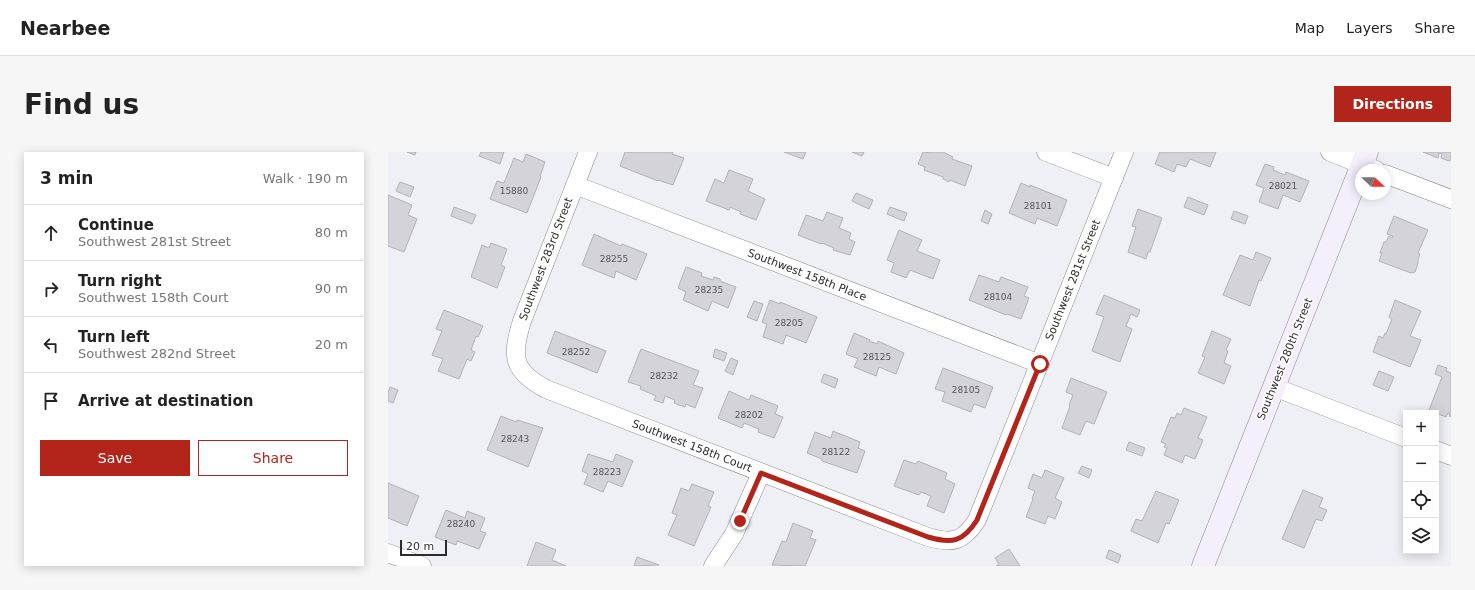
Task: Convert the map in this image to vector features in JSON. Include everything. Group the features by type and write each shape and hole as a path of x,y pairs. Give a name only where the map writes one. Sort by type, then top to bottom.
{"street":[{"name":"Southwest 283rd Street","path":"519,368 515,358 515,347 519,328 588,152"},
{"path":"1046,152 1114,178"},
{"name":"Southwest 281st Street","path":"962,538 977,520 1124,152"},
{"path":"1330,152 1368,162"},
{"name":"Southwest 280th Street","path":"1203,566 1274,387 1368,162"},
{"path":"1391,176 1451,199"},
{"name":"Southwest 158th Place","path":"575,185 1040,364"},
{"name":"Southwest 158th Court","path":"519,368 536,384 546,389 761,473 928,537 948,542 962,538"},
{"path":"1274,387 1403,437"},
{"path":"1439,451 1451,456"},
{"path":"713,566 734,534 761,473"},
{"path":"388,553 422,566"}],"building":[{"path":"407,152 416,152 415,155"},
{"path":"481,152 504,152 500,164 479,156"},
{"path":"625,152 673,152 672,154 684,158 673,185 658,181 620,166"},
{"path":"784,152 806,152 803,159"},
{"path":"852,152 864,152 862,156"},
{"path":"923,152 943,152 953,157 952,159 972,166 965,186 950,180 949,182 943,179 943,177 924,170 925,167 918,164"},
{"path":"1160,152 1216,152 1210,167 1190,159 1186,167 1177,164 1174,172 1155,164"},
{"path":"1423,152 1451,152 1451,160 1449,161 1441,158 1442,154 1439,153 1438,158"},
{"path":"526,154 545,162 540,176 541,177 527,213 490,199 497,181 504,183 514,158 523,162"},
{"path":"1265,164 1274,167 1273,170 1285,175 1286,172 1309,181 1300,202 1283,195 1278,209 1259,202 1264,188 1256,185"},
{"path":"729,170 753,179 748,191 765,199 756,220 740,214 741,212 730,207 729,210 706,201 715,179 724,183"},
{"path":"400,182 414,187 410,197 396,191"},
{"path":"1021,183 1030,187 1030,185 1067,200 1057,226 1037,218 1035,224 1009,213"},
{"path":"856,193 873,200 869,209 852,201"},
{"path":"388,195 412,205 408,215 417,219 404,252 388,246"},
{"path":"1188,197 1208,205 1204,215 1184,207"},
{"path":"454,207 476,215 472,224 451,216"},
{"path":"890,207 907,213 904,221 887,214"},
{"path":"1138,209 1162,218 1146,259 1128,252 1136,227 1132,226"},
{"path":"985,210 992,214 988,224 981,221"},
{"path":"1234,211 1248,216 1245,224 1231,219"},
{"path":"827,212 843,218 839,228 851,233 849,239 855,242 850,255 833,250 834,248 798,235 806,215 823,221"},
{"path":"1394,216 1428,230 1418,253 1420,254 1415,272 1411,273 1379,261 1384,242 1386,242 1389,236 1392,238 1393,236 1387,234"},
{"path":"899,230 922,240 917,251 940,260 933,279 910,270 906,278 891,272 894,263 887,260"},
{"path":"594,234 621,246 622,244 647,254 636,280 616,271 614,278 582,265"},
{"path":"491,243 507,249 501,265 505,267 497,288 471,277 482,245 489,248"},
{"path":"1256,252 1271,258 1261,281 1259,280 1250,306 1223,295 1240,255 1253,260"},
{"path":"686,267 702,273 701,276 713,280 714,277 736,287 728,308 712,301 708,311 683,300 686,292 678,288"},
{"path":"979,275 999,282 1001,277 1028,287 1024,296 1029,298 1021,319 1007,314 1006,315 969,300"},
{"path":"1104,295 1140,310 1137,317 1131,314 1126,326 1132,329 1120,362 1092,351 1104,317 1096,314"},
{"path":"770,300 780,304 780,302 817,317 806,343 786,335 783,344 763,337 767,324 762,322"},
{"path":"1395,300 1421,311 1410,336 1421,340 1410,367 1373,352 1379,336 1383,338 1385,333 1386,334 1392,319 1389,317"},
{"path":"754,301 763,304 757,321 747,317"},
{"path":"444,310 483,326 478,337 476,336 471,350 475,352 471,361 467,359 459,379 438,371 443,359 432,355 442,331 436,329"},
{"path":"555,331 606,351 597,373 547,353"},
{"path":"1212,331 1231,339 1226,350 1228,351 1224,363 1231,366 1224,384 1198,373 1205,357 1202,356"},
{"path":"854,333 870,340 869,341 877,344 878,341 904,353 896,374 879,367 876,376 854,367 858,359 846,354"},
{"path":"641,349 699,371 693,385 703,388 695,408 686,404 685,407 674,403 675,400 665,396 663,403 654,400 656,396 640,389 641,386 628,382"},
{"path":"715,349 727,353 724,361 713,357"},
{"path":"731,358 738,361 733,375 725,371"},
{"path":"1438,365 1447,368 1446,371 1451,373 1451,417 1448,413 1446,417 1439,414 1439,410 1429,410 1442,377 1435,374"},
{"path":"943,368 993,387 985,408 974,404 971,412 942,401 945,392 935,389"},
{"path":"1379,371 1394,377 1388,391 1373,385"},
{"path":"824,374 838,379 835,388 821,382"},
{"path":"1071,378 1107,392 1094,424 1086,421 1080,435 1062,428 1073,395 1066,392"},
{"path":"390,387 398,390 393,403 388,401"},
{"path":"729,391 749,400 751,395 778,406 775,414 783,417 774,438 758,432 759,429 744,423 742,428 718,418"},
{"path":"1184,408 1207,417 1198,438 1203,440 1195,459 1185,455 1182,463 1164,455 1167,448 1164,447 1166,444 1161,442 1171,417 1175,418 1177,413 1181,415"},
{"path":"501,416 516,422 517,420 543,428 528,467 487,450"},
{"path":"833,431 860,442 858,448 865,451 857,473 822,461 822,459 807,453 815,432 831,438"},
{"path":"1129,442 1145,448 1142,456 1126,450"},
{"path":"588,454 613,462 616,454 633,461 622,487 608,481 603,492 584,484 588,474 582,471"},
{"path":"904,460 916,464 918,461 947,473 945,479 955,484 944,513 927,506 931,496 921,492 919,495 894,486"},
{"path":"1082,466 1092,470 1089,478 1078,473"},
{"path":"1045,470 1064,478 1055,498 1062,502 1055,519 1048,516 1045,524 1026,517 1035,491 1028,488 1033,474 1042,478"},
{"path":"388,483 419,496 407,526 388,518"},
{"path":"692,484 714,492 708,506 711,507 694,546 668,535 677,515 672,513 681,488 689,491"},
{"path":"1303,490 1323,498 1319,507 1327,510 1322,521 1316,519 1304,548 1282,539"},
{"path":"1156,491 1179,500 1169,524 1166,523 1158,543 1131,531 1136,519 1142,521"},
{"path":"446,510 465,518 467,511 485,518 480,531 486,533 479,549 457,541 456,545 435,537"},
{"path":"793,523 813,531 810,538 816,540 805,566 772,565 782,541 786,542"},
{"path":"536,542 556,550 552,560 566,566 527,566"},
{"path":"1009,549 1020,566 996,566 999,564 995,558"},
{"path":"1109,550 1121,555 1118,563 1106,558"},
{"path":"637,557 659,565 634,566"}],"route":[{"path":"740,521 761,473 928,537 948,542 962,538 974,526 977,520 1040,364"}]}
